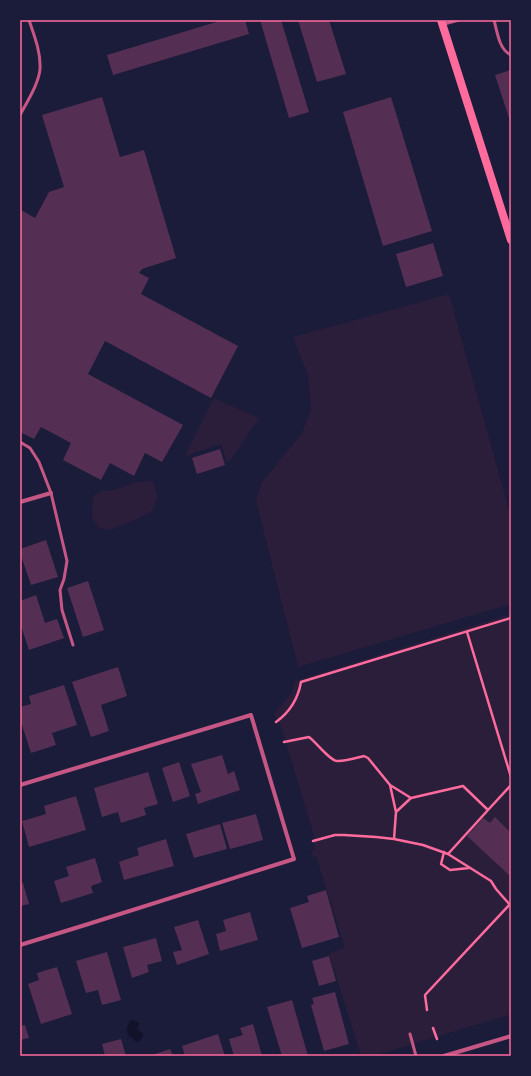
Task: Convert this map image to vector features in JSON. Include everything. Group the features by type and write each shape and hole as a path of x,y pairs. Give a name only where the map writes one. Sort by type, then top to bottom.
{"main road":[{"path":"442,22 511,240"}],"street":[{"path":"20,502 50,493"},
{"path":"20,785 251,715 294,858 20,945"},
{"path":"444,1056 511,1036"}],"lane":[{"path":"20,115 35,87 40,70 38,48 29,20"},
{"path":"442,22 459,20"},
{"path":"494,20 502,46 505,51 511,55"},
{"path":"20,442 30,448 39,462 50,493 67,561 64,580 60,590 62,610 73,646"},
{"path":"410,1034 416,1056"}],"path":[{"path":"276,722 285,715 292,706 301,682 511,618"},
{"path":"467,632 511,777"},
{"path":"284,742 309,737 336,762 364,756 368,758 390,785 411,798"},
{"path":"390,785 396,812 394,839"},
{"path":"448,854 511,785"},
{"path":"396,812 411,798 463,786 488,810"},
{"path":"313,841 335,835 376,836 423,845 444,852 470,868 490,882 510,905 425,995 427,1010"},
{"path":"444,852 441,864 450,870 470,868"},
{"path":"433,1028 437,1039"}],"shaded area":[{"path":"449,294 511,517 511,604 298,667 256,501 262,482 302,433 311,409 308,375 293,337"},
{"path":"214,398 259,418 230,461 227,462 221,444 185,456"},
{"path":"153,481 158,497 152,511 110,530 99,528 92,518 93,496 102,491 111,491 136,482"},
{"path":"511,614 511,1014 374,1056 361,1056 329,953 345,948 316,856 310,857 314,848 314,836 280,723 274,714 292,692 295,681"},
{"path":"132,1020 138,1022 139,1031 143,1033 143,1036 138,1043 128,1035 127,1029 129,1022"}],"building":[{"path":"223,20 245,20 249,34 113,75 107,55"},
{"path":"260,20 281,20 309,112 289,118"},
{"path":"298,20 329,20 346,74 317,82"},
{"path":"511,70 511,124 495,75"},
{"path":"102,97 120,157 144,150 176,258 142,269 139,273 149,278 141,294 238,346 211,398 105,341 88,374 183,425 162,462 145,453 134,476 110,463 101,480 63,460 71,443 41,427 34,439 20,432 20,212 21,210 35,218 49,192 64,187 42,115"},
{"path":"391,97 432,231 383,246 343,112"},
{"path":"433,243 443,276 406,287 396,254"},
{"path":"220,449 225,465 197,474 192,458"},
{"path":"46,540 58,577 31,585 20,549"},
{"path":"88,581 104,630 83,637 67,588"},
{"path":"36,595 45,623 57,619 64,638 29,650 20,623 20,601"},
{"path":"118,667 127,696 101,705 109,731 91,737 72,682"},
{"path":"64,685 77,725 52,733 56,745 31,753 20,719 20,707 31,704 29,696"},
{"path":"222,755 228,774 234,771 240,790 198,804 195,794 201,792 191,764"},
{"path":"179,762 190,796 173,802 162,768"},
{"path":"148,772 158,804 144,808 146,815 121,823 118,812 102,817 94,788"},
{"path":"76,796 86,830 29,847 22,821 46,814 44,806"},
{"path":"256,814 263,840 230,849 222,823"},
{"path":"495,817 511,833 511,877 467,836 483,818 490,823"},
{"path":"220,824 227,849 194,858 186,834"},
{"path":"166,839 174,866 124,880 119,862 139,855 137,848"},
{"path":"95,858 102,882 91,886 93,893 61,903 54,881 69,876 66,867"},
{"path":"20,883 23,883 29,904 20,906"},
{"path":"326,890 339,937 302,948 290,908 309,902 307,896"},
{"path":"250,912 258,940 220,951 216,934 226,931 223,920"},
{"path":"198,920 209,954 177,965 173,952 182,950 174,927"},
{"path":"156,938 162,961 147,965 149,972 132,978 123,947"},
{"path":"107,952 121,1000 102,1005 98,990 86,993 76,961"},
{"path":"329,956 336,981 319,986 312,961"},
{"path":"57,967 72,1014 41,1024 28,984 39,980 37,973"},
{"path":"335,992 349,1044 324,1051 311,1005 314,1004 312,998"},
{"path":"292,1000 308,1056 282,1056 267,1007"},
{"path":"253,1024 262,1056 234,1056 229,1039 243,1035 240,1028"},
{"path":"25,1025 29,1038 20,1040 20,1026"},
{"path":"218,1034 225,1056 185,1056 182,1046"},
{"path":"121,1039 126,1056 105,1056 102,1044"},
{"path":"170,1049 173,1056 149,1056"}]}
